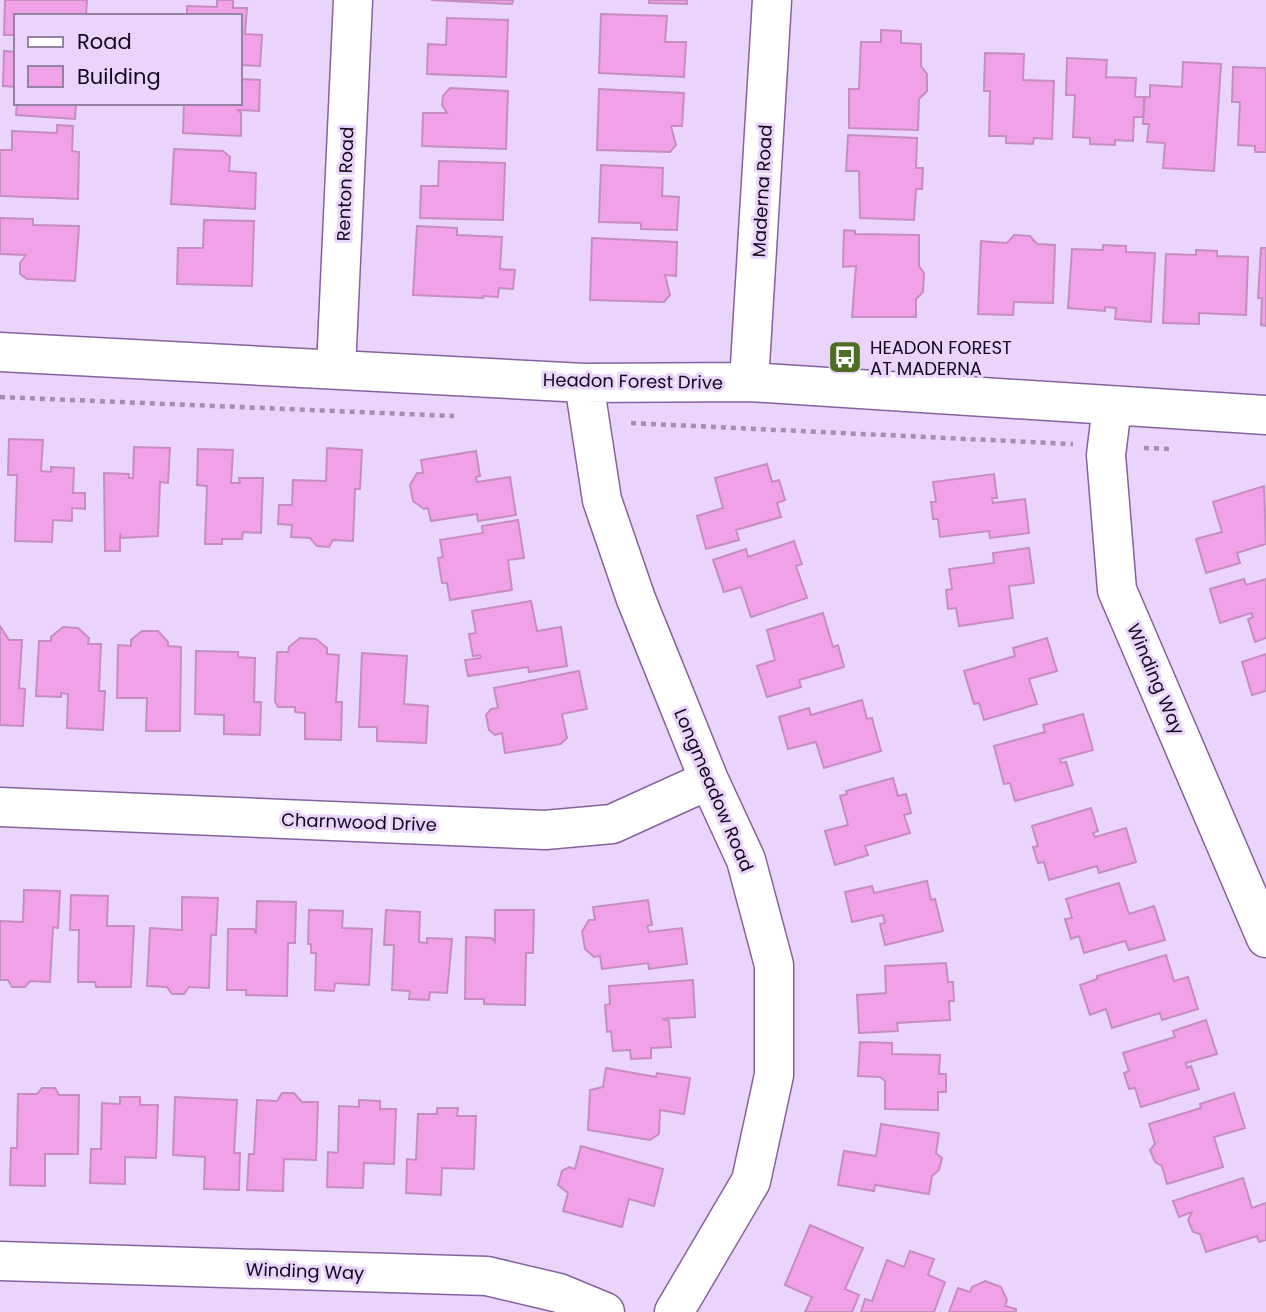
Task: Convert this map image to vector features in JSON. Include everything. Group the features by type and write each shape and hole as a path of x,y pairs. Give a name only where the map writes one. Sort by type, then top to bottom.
{"street":[{"name":"Renton Road","path":"336,368 353,0"},
{"name":"Maderna Road","path":"749,382 772,0"},
{"name":"Headon Forest Drive","path":"0,352 584,383 749,382 1266,415"},
{"name":"Longmeadow Road","path":"584,383 601,500 636,599 709,780 746,860 774,965 774,1075 751,1181 674,1312"},
{"name":"Winding Way","path":"1112,406 1107,444 1117,590 1266,938"},
{"name":"Charnwood Drive","path":"0,807 545,830 612,824 709,780"},
{"name":"Winding Way","path":"0,1261 487,1276 559,1293 605,1312"}],"path":[{"path":"0,397 466,417"},
{"path":"590,422 1184,449"}],"building":[{"path":"5,0 87,0 86,14 14,14 14,35 4,35"},
{"path":"217,0 233,0 233,8 247,8 245,34 262,35 260,66 242,65 242,14 187,14 187,6 217,7"},
{"path":"431,0 513,0 512,4"},
{"path":"649,0 687,0 687,4 649,3"},
{"path":"601,14 667,16 665,42 686,42 684,77 599,73"},
{"path":"447,18 508,20 506,77 427,74 428,44 446,45"},
{"path":"881,30 901,31 901,43 921,44 921,66 927,74 927,91 919,99 918,130 849,128 849,89 859,89 861,42 881,42"},
{"path":"4,51 14,52 14,87 3,86"},
{"path":"985,53 1024,54 1023,80 1054,81 1052,139 1034,138 1033,144 1006,143 1006,136 989,136 990,91 984,91"},
{"path":"1067,58 1107,60 1106,77 1136,78 1135,97 1144,97 1143,117 1134,117 1133,141 1115,140 1115,145 1090,144 1090,138 1073,137 1075,95 1066,95"},
{"path":"1183,62 1221,64 1214,171 1163,168 1165,143 1147,142 1149,124 1143,124 1145,97 1150,97 1150,85 1182,87"},
{"path":"1233,67 1266,68 1266,152 1255,152 1255,146 1238,145 1240,102 1232,102"},
{"path":"242,79 260,80 259,111 238,110 241,113 241,136 183,133 184,105 242,105"},
{"path":"450,88 508,91 506,149 422,146 423,113 447,113 442,105 443,96"},
{"path":"599,89 684,93 682,126 671,126 676,145 670,152 597,150"},
{"path":"17,105 76,105 75,119 16,115"},
{"path":"57,125 73,126 72,151 79,152 78,199 0,196 0,150 12,150 12,131 57,133"},
{"path":"848,135 917,138 916,168 923,168 922,189 916,189 914,220 860,218 859,171 846,171"},
{"path":"174,149 223,151 230,157 229,171 256,173 255,209 171,204"},
{"path":"439,161 505,163 503,220 420,218 421,186 438,186"},
{"path":"601,165 663,168 662,196 679,197 677,230 641,229 641,223 599,222"},
{"path":"0,218 33,219 33,225 79,226 75,281 27,279 20,274 20,263 26,255 0,254"},
{"path":"204,220 254,221 252,286 177,284 178,248 203,248"},
{"path":"417,226 457,228 457,235 502,237 500,269 515,270 513,289 499,288 498,297 483,298 413,295"},
{"path":"844,230 855,231 855,234 919,235 919,266 924,273 923,292 916,299 916,317 852,317 856,266 843,267"},
{"path":"1014,235 1030,236 1037,244 1055,245 1053,303 1014,302 1013,315 978,314 981,241 1007,243"},
{"path":"592,238 677,242 676,276 665,275 670,295 664,302 590,300"},
{"path":"1103,245 1126,246 1126,252 1155,253 1151,322 1115,319 1116,308 1105,307 1105,311 1068,308 1072,249 1103,250"},
{"path":"1261,248 1266,248 1266,326 1261,325 1262,298 1258,298"},
{"path":"1196,250 1217,251 1217,256 1248,257 1246,315 1199,313 1199,324 1163,323 1166,254 1196,255"},
{"path":"9,439 43,440 41,471 51,472 51,467 74,468 73,493 85,493 85,509 72,508 72,521 53,520 52,542 15,541 17,475 8,475"},
{"path":"134,447 170,448 168,483 160,482 158,536 122,538 120,533 120,551 105,551 104,473 129,474 129,478 133,478"},
{"path":"327,448 362,450 360,489 355,489 353,541 333,540 329,547 317,546 310,538 291,537 292,525 278,524 279,505 292,505 293,480 326,481"},
{"path":"198,449 233,450 231,483 240,483 239,478 263,478 261,533 243,532 242,539 222,539 222,544 205,544 207,486 197,485"},
{"path":"476,451 480,476 476,477 477,482 510,477 516,515 478,521 477,514 431,521 428,508 424,509 413,501 410,485 417,473 423,473 421,460"},
{"path":"767,464 772,482 779,480 785,500 777,503 781,517 736,530 739,540 706,549 697,516 723,508 715,478"},
{"path":"994,474 997,498 992,498 993,503 1025,499 1029,533 990,538 989,531 940,537 938,519 933,519 931,502 936,502 933,482"},
{"path":"1264,486 1266,544 1237,553 1240,563 1206,573 1196,539 1222,532 1213,502"},
{"path":"518,520 524,558 508,560 512,590 450,600 447,583 442,583 438,558 443,557 440,540 483,533 482,526"},
{"path":"794,541 802,564 796,566 807,598 751,617 741,587 724,592 713,560 746,549 748,557"},
{"path":"1029,548 1034,583 1009,586 1013,618 959,626 956,608 948,609 946,590 952,589 949,569 994,563 993,553"},
{"path":"1244,579 1246,585 1266,579 1266,638 1255,642 1248,619 1253,617 1251,613 1220,623 1210,589"},
{"path":"531,601 537,631 561,627 567,666 529,672 528,667 468,676 465,660 481,658 480,655 473,656 469,634 476,633 472,611"},
{"path":"823,613 833,647 838,645 844,667 799,680 801,687 767,697 757,666 775,660 767,630"},
{"path":"0,626 9,640 22,640 19,688 25,689 23,726 0,725"},
{"path":"63,627 78,628 89,638 88,644 101,644 99,691 105,691 103,730 67,728 68,694 61,693 61,697 36,696 39,641 51,641 51,637"},
{"path":"142,631 158,631 168,642 168,646 181,647 180,731 146,731 147,698 117,698 118,645 131,646 131,640"},
{"path":"300,638 316,639 327,648 327,654 339,655 336,702 342,702 341,740 305,739 305,713 295,712 295,707 278,707 275,701 277,652 288,652 289,647"},
{"path":"1047,638 1057,671 1029,679 1037,704 984,720 979,703 974,704 964,671 1015,656 1013,648"},
{"path":"196,651 238,652 238,657 255,658 254,702 261,702 260,735 224,734 224,715 195,714"},
{"path":"362,653 407,656 404,704 428,706 426,743 377,741 377,727 359,727"},
{"path":"1266,654 1266,691 1252,695 1242,662"},
{"path":"579,671 587,709 562,714 567,738 561,744 505,753 502,733 495,735 489,730 486,715 491,709 498,708 494,688"},
{"path":"862,700 867,719 872,718 881,751 824,768 816,742 788,749 779,717 809,708 811,715"},
{"path":"1083,714 1093,750 1060,759 1061,763 1066,762 1073,785 1015,801 1010,783 1004,784 994,746 1045,732 1043,725"},
{"path":"893,778 898,796 906,794 911,813 904,815 910,833 865,846 868,855 835,865 825,831 848,825 840,796 847,794 846,791"},
{"path":"1091,808 1098,831 1093,833 1095,837 1126,828 1136,862 1099,873 1097,866 1049,880 1044,862 1038,863 1033,847 1038,846 1032,826"},
{"path":"927,881 931,900 935,899 943,931 885,945 880,924 885,923 883,915 852,922 845,892 872,886 874,893"},
{"path":"1119,883 1129,914 1154,906 1165,940 1129,950 1125,941 1084,953 1079,936 1071,939 1065,919 1072,918 1066,899"},
{"path":"24,890 60,891 58,928 53,927 50,982 30,981 25,987 12,987 8,980 0,980 0,921 23,922"},
{"path":"71,895 108,896 107,926 134,926 131,987 96,987 95,982 78,982 79,930 70,930"},
{"path":"182,897 218,898 216,935 211,935 209,988 189,987 184,994 172,994 167,987 147,986 150,928 182,930"},
{"path":"648,900 652,925 647,926 649,932 682,928 687,964 649,969 648,963 602,969 600,956 594,957 585,949 582,932 589,920 595,920 593,907"},
{"path":"257,901 296,902 295,943 288,943 287,996 246,995 246,990 227,990 228,929 254,929 256,934"},
{"path":"309,910 343,911 342,928 372,929 369,985 335,983 334,991 315,990 316,953 311,953 311,944 308,944"},
{"path":"386,910 420,912 419,942 427,943 427,938 452,939 447,993 430,992 429,1000 409,999 410,991 392,990 394,945 384,945"},
{"path":"495,910 534,910 533,953 526,953 525,1005 484,1004 484,999 465,999 466,937 492,938 495,942"},
{"path":"1166,955 1174,981 1188,977 1198,1009 1162,1020 1160,1013 1112,1028 1106,1009 1090,1015 1080,985 1097,979 1097,976"},
{"path":"946,963 948,982 953,982 954,1001 949,1001 950,1020 897,1023 898,1031 859,1033 857,995 886,993 885,966"},
{"path":"693,980 695,1017 662,1019 669,1021 671,1047 651,1048 651,1058 631,1059 630,1050 613,1051 611,1031 607,1032 605,1005 610,1004 609,986"},
{"path":"1206,1020 1217,1054 1186,1063 1187,1068 1191,1066 1199,1089 1141,1107 1135,1088 1129,1089 1124,1073 1129,1071 1123,1053 1175,1037 1173,1031"},
{"path":"860,1042 892,1043 892,1054 940,1055 939,1074 946,1074 946,1092 938,1092 938,1110 885,1109 885,1081 880,1077 858,1076"},
{"path":"606,1068 656,1077 657,1073 690,1078 684,1114 660,1110 659,1134 650,1140 588,1130 590,1090 603,1087"},
{"path":"42,1088 55,1088 59,1095 79,1095 78,1154 45,1154 45,1186 10,1185 11,1148 17,1148 18,1094 37,1094"},
{"path":"282,1093 294,1093 302,1102 318,1102 316,1160 284,1159 283,1191 247,1190 249,1154 254,1154 257,1100 277,1101"},
{"path":"1234,1093 1245,1128 1214,1137 1223,1167 1167,1184 1162,1166 1155,1162 1150,1150 1155,1144 1149,1124 1201,1108 1200,1104"},
{"path":"120,1097 140,1097 140,1105 158,1105 156,1158 125,1157 125,1184 90,1183 91,1149 101,1149 102,1103 120,1104"},
{"path":"175,1097 237,1100 234,1153 240,1153 239,1190 204,1189 205,1157 173,1155"},
{"path":"359,1100 380,1101 380,1109 396,1109 394,1164 364,1163 363,1188 327,1187 328,1152 338,1153 339,1106 359,1107"},
{"path":"437,1108 458,1108 457,1116 476,1116 474,1169 442,1168 441,1195 406,1193 407,1159 416,1160 418,1114 437,1114"},
{"path":"881,1124 939,1133 936,1153 942,1158 939,1170 932,1176 929,1194 875,1185 874,1191 838,1185 844,1151 876,1156"},
{"path":"581,1146 663,1169 654,1206 629,1199 622,1227 563,1211 568,1193 558,1185 562,1171 569,1167 575,1169"},
{"path":"1243,1178 1252,1208 1266,1203 1266,1240 1259,1242 1257,1236 1206,1252 1200,1234 1193,1232 1188,1220 1192,1212 1179,1217 1173,1201"},
{"path":"810,1225 863,1248 845,1289 859,1295 852,1312 805,1312 812,1297 785,1285"},
{"path":"910,1251 934,1259 928,1275 945,1282 934,1312 861,1312 865,1299 872,1301 887,1260 904,1267"},
{"path":"985,1281 1001,1287 1007,1300 1005,1306 1016,1309 1016,1312 949,1312 958,1288 970,1292 972,1287"}],"place":[{"name":"HEADON FOREST AT MADERNA","path":"845,357"}]}
